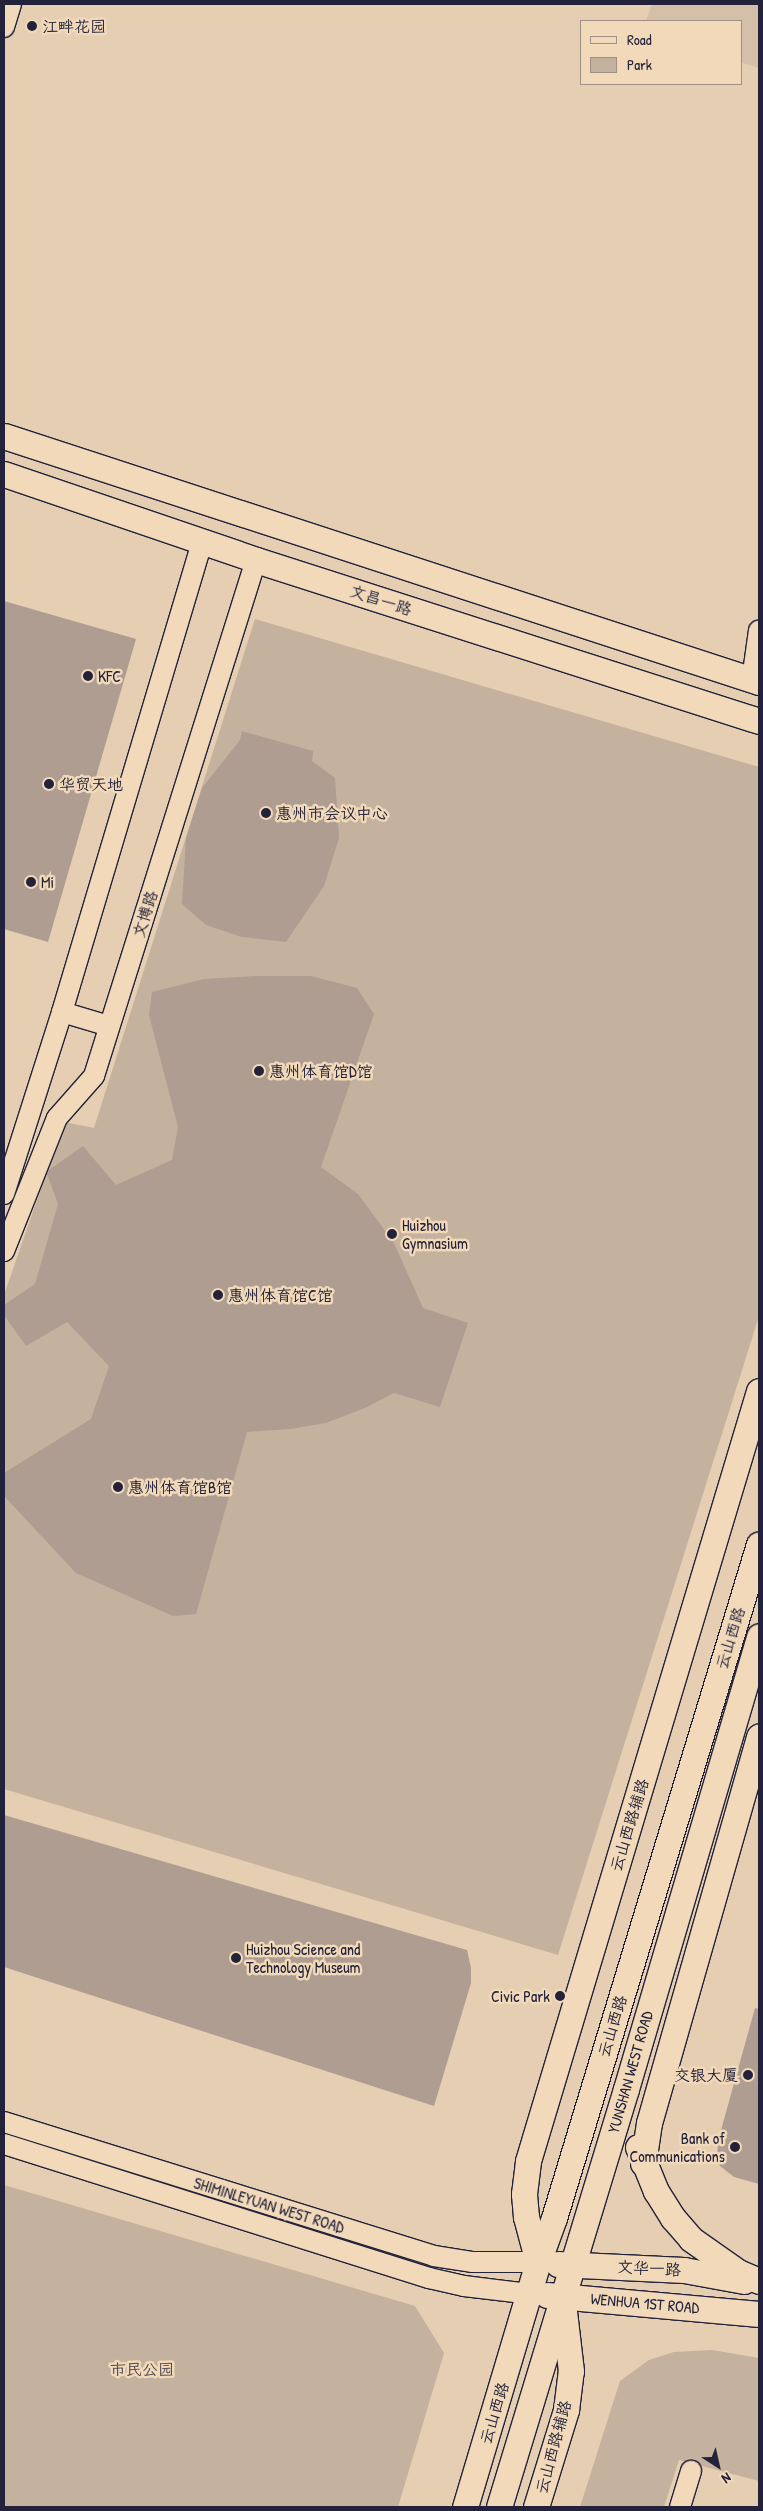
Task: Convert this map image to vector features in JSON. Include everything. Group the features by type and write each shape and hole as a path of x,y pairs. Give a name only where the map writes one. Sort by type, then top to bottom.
{"main road":[{"path":"4,436 757,677"},
{"name":"文昌一路","path":"4,474 256,560 759,721"},
{"name":"云山西路辅路","path":"538,2262 526,2217 524,2194 528,2161 759,1391"},
{"name":"云山西路","path":"465,2507 538,2262 554,2218 759,1544"},
{"name":"YUNSHAN WEST ROAD","path":"499,2507 626,2089 759,1636"},
{"path":"706,1814 758,1741"},
{"path":"643,2163 649,2123 758,1741"},
{"path":"626,2089 630,2119 643,2163 673,2218 691,2239 738,2272 759,2282"},
{"name":"文华一路","path":"538,2262 684,2270 759,2282"},
{"name":"WENHUA 1ST ROAD","path":"530,2294 759,2314"},
{"name":"云山西路辅路","path":"536,2507 566,2410 570,2381 571,2371 563,2296"}],"street":[{"path":"4,27 11,4"},
{"path":"4,1194 62,1012 202,542"},
{"name":"文博路","path":"4,1251 56,1118 94,1076 256,560"},
{"path":"757,677 759,630"},
{"path":"62,1012 109,1026"},
{"name":"SHIMINLEYUAN WEST ROAD","path":"4,2122 434,2256 472,2262 538,2262"},
{"name":"SHIMINLEYUAN WEST ROAD","path":"4,2144 429,2278 464,2286 530,2294"},
{"path":"680,2507 691,2471"}],"shaded area":[{"path":"652,4 759,4 759,68 743,63 743,20 646,20"}],"green space":[{"name":"Huizhou Gymnasium","path":"255,619 759,767 759,1316 558,1955 4,1789 4,1295 64,1122 94,1128"},
{"name":"市民公园","path":"4,2185 415,2306 444,2353 398,2507 4,2507"},
{"path":"712,2350 759,2358 759,2481 679,2460 664,2507 580,2507 620,2381 649,2360 674,2352"}],"building":[{"name":"华贸天地","path":"4,601 136,639 48,942 4,929"},
{"name":"惠州市会议中心","path":"242,731 313,751 312,761 335,778 339,838 324,886 286,942 242,937 206,925 182,904 186,838 202,788 240,740"},
{"path":"256,976 311,976 357,988 374,1014 321,1167 358,1194 394,1243 423,1308 468,1323 440,1407 394,1393 365,1408 326,1423 290,1429 247,1432 196,1614 173,1616 76,1573 5,1497 4,1473 91,1419 109,1366 67,1322 26,1346 4,1315 4,1305 35,1284 58,1204 47,1174 49,1170 83,1146 116,1185 172,1160 178,1127 149,1015 152,992 204,979"},
{"name":"Huizhou Science and Technology Museum","path":"4,1815 467,1950 471,1968 471,1983 434,2106 4,1967"},
{"name":"交银大厦","path":"755,2008 759,2009 759,2184 734,2177 720,2166 717,2159 718,2141"}],"place":[{"name":"江畔花园","path":"32,26"},
{"name":"KFC","path":"88,676"},
{"name":"华贸天地","path":"49,784"},
{"name":"惠州市会议中心","path":"266,813"},
{"name":"Mi","path":"31,882"},
{"name":"惠州体育馆D馆","path":"259,1071"},
{"name":"Huizhou Gymnasium","path":"392,1234"},
{"name":"惠州体育馆C馆","path":"218,1295"},
{"name":"惠州体育馆B馆","path":"118,1487"},
{"name":"Huizhou Science and Technology Museum","path":"236,1958"},
{"name":"Civic Park","path":"560,1996"},
{"name":"交银大厦","path":"748,2075"},
{"name":"Bank of Communications","path":"735,2147"}]}
